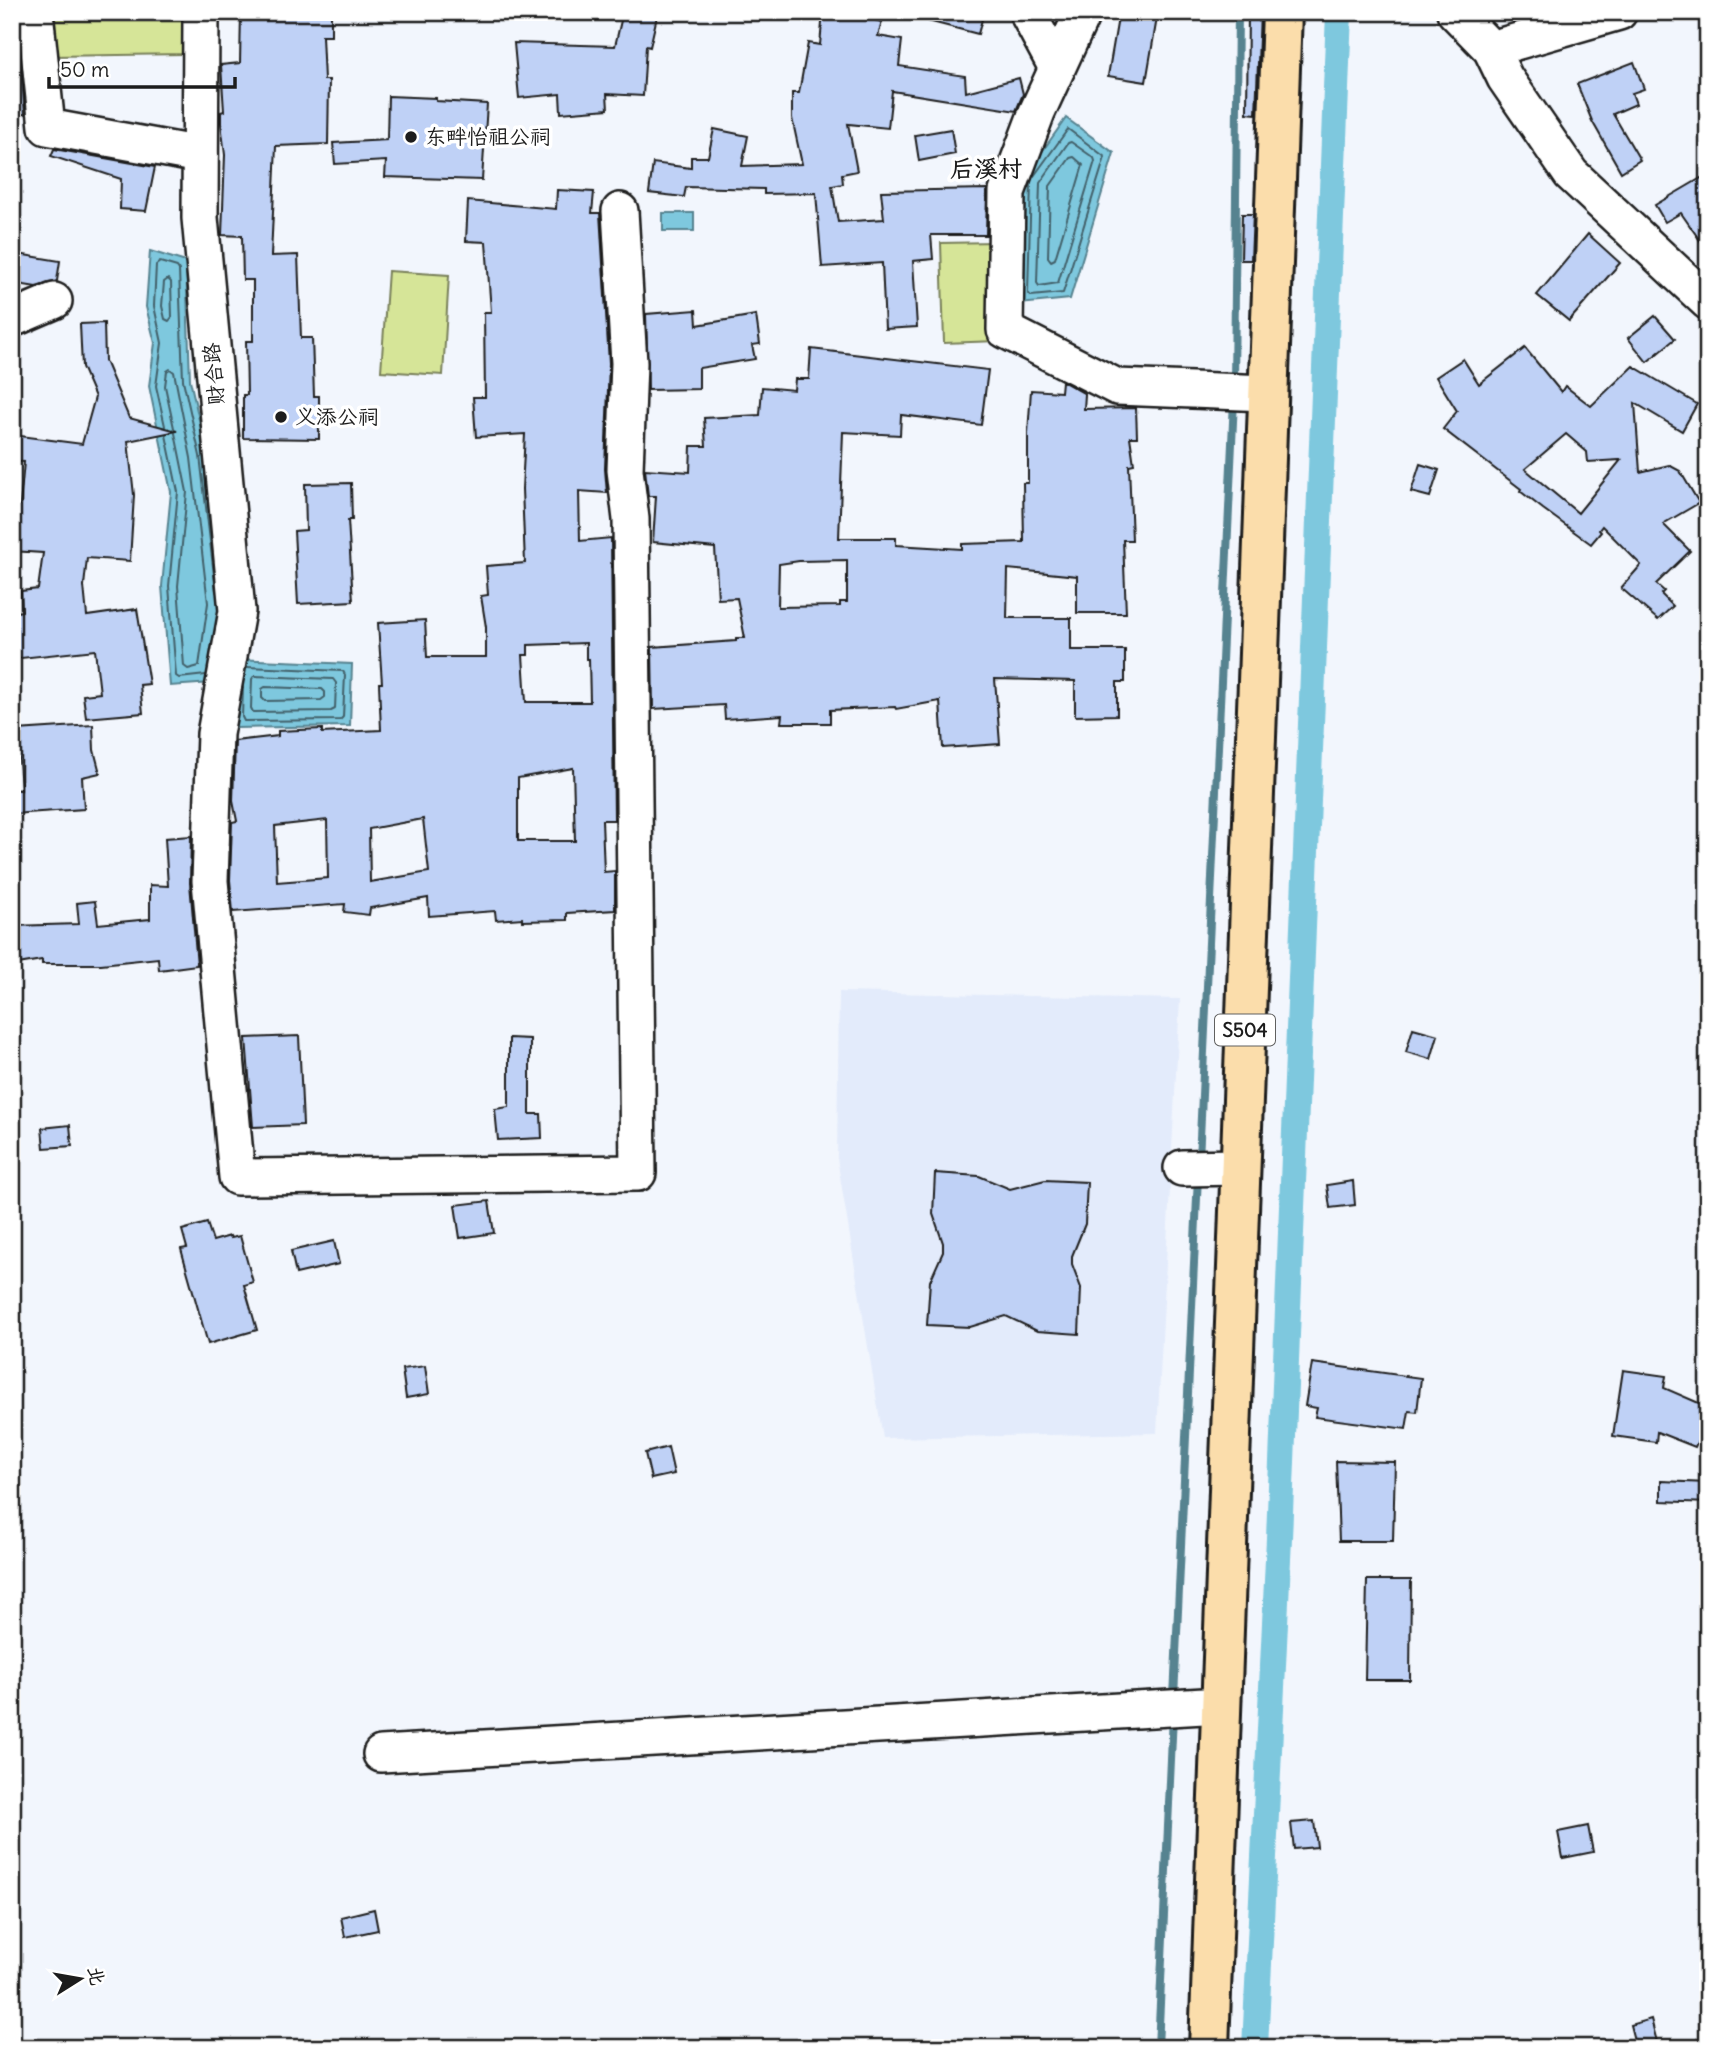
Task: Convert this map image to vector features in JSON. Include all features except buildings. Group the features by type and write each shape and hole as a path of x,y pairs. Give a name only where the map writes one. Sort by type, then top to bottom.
{"main road":[{"name":"S504","path":"1209,2048 1189,1707 1245,392 1282,12"}],"street":[{"path":"35,12 47,127 200,155"},
{"name":"财合路","path":"201,12 200,218 237,611 215,734 210,881 237,1177 638,1173 631,519 625,470 629,363 620,211"},
{"path":"1027,12 1057,68"},
{"path":"1083,12 1037,112 1007,192 1005,330 1117,387 1245,392"},
{"path":"1455,12 1491,49 1505,78 1571,174 1708,302"},
{"path":"1491,49 1619,12"},
{"path":"12,319 54,301"},
{"path":"381,1754 1189,1707"}],"shaded area":[{"path":"839,992 1180,999 1157,1433 883,1438 837,1158"}],"green space":[{"path":"52,12 183,12 184,54 52,56"},
{"path":"995,242 998,341 944,343 941,243"},
{"path":"388,271 449,275 443,375 381,371"}],"water":[{"path":"1066,118 1114,153 1070,299 1020,304 1024,177"},
{"path":"663,213 694,213 694,231 663,231"},
{"path":"150,251 186,262 190,380 207,455 224,604 212,683 170,686 162,586 171,492 149,386 155,343 146,307"},
{"path":"237,659 352,664 350,726 235,728"}],"waterway":[{"path":"1234,384 1238,12"},
{"path":"1255,2048 1279,1538 1339,12"},
{"path":"1199,1160 1234,400"},
{"path":"1174,1698 1198,1176"},
{"path":"1158,2048 1173,1715"}],"place":[{"name":"东畔怡祖公祠","path":"411,137"},
{"name":"义添公祠","path":"281,417"}],"district":[{"name":"后溪村","path":"986,169"}]}
